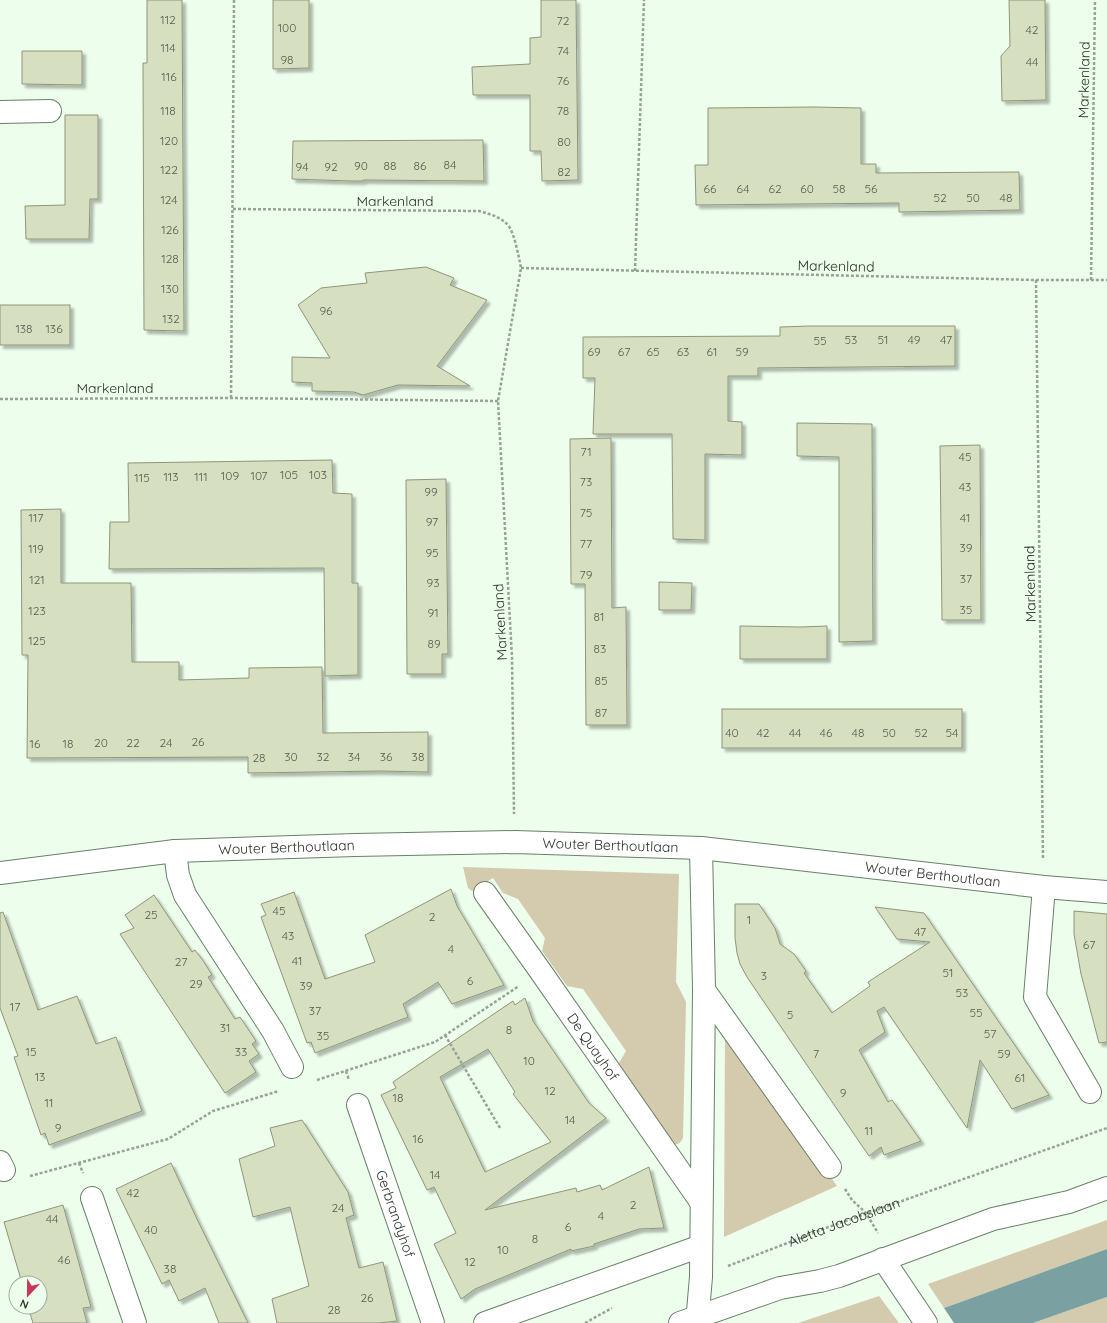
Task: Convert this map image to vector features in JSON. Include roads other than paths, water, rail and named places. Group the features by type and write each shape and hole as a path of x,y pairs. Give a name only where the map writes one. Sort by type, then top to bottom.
{"street":[{"path":"0,112 50,111"},
{"name":"Wouter Berthoutlaan","path":"0,873 175,851 355,845 515,842 700,848 1044,888 1107,892"},
{"path":"691,1321 701,1277 704,990 700,848"},
{"path":"175,851 178,876 185,895 273,1031 292,1067"},
{"path":"1044,888 1035,997 1090,1092"},
{"name":"De Quayhof","path":"485,893 701,1202"},
{"path":"704,990 830,1167"},
{"name":"Gerbrandyhof","path":"358,1105 433,1323"},
{"path":"691,1321 780,1288 829,1278 993,1219 1069,1202 1107,1188"},
{"path":"92,1198 135,1323"},
{"path":"485,1323 701,1246"},
{"path":"883,1259 926,1323"}],"water":[{"path":"1107,1249 1107,1297 1033,1323 954,1323 944,1308"}]}
